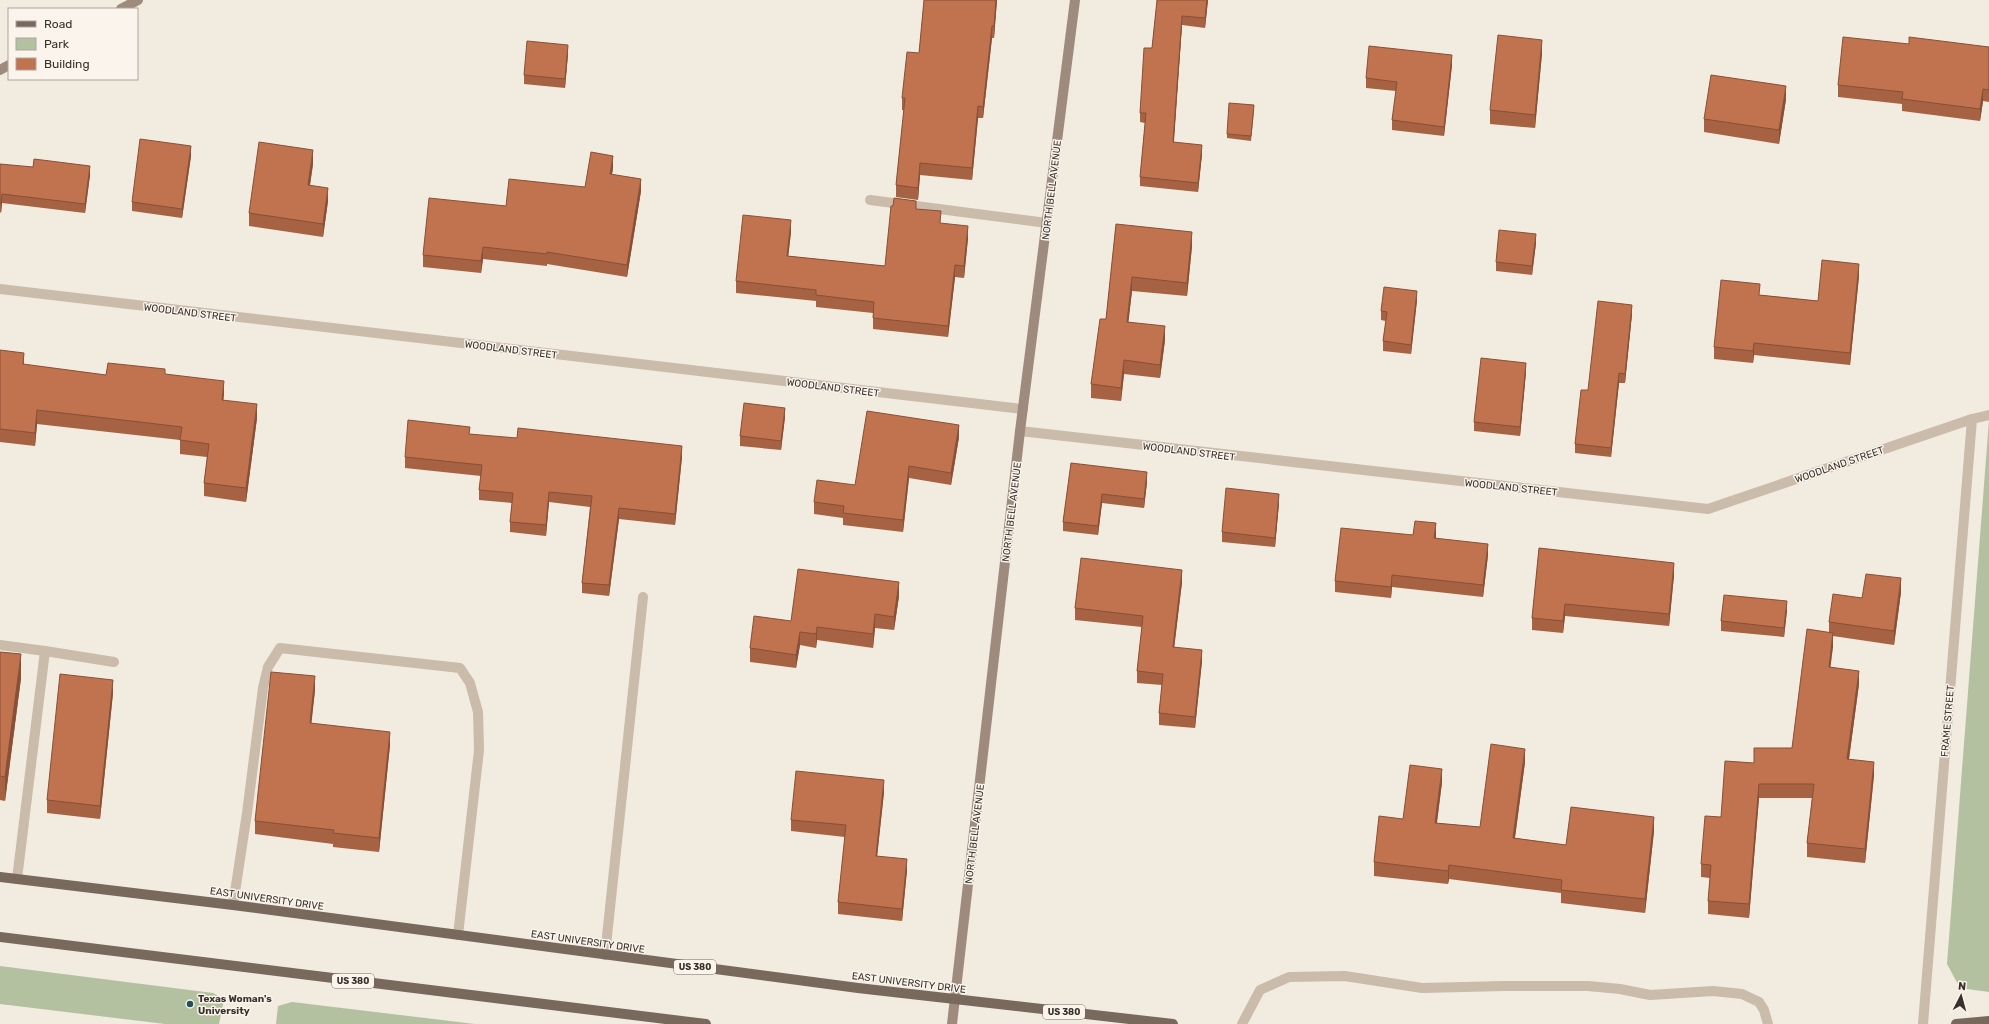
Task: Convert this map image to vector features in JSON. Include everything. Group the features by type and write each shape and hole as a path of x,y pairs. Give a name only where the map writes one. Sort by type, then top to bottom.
{"main road":[{"path":"123,8 138,0"},
{"name":"NORTH BELL AVENUE","path":"952,1024 1020,431 1075,0"},
{"name":"EAST UNIVERSITY DRIVE","path":"0,877 233,905 955,1000 1173,1024"},
{"name":"US 380","path":"0,938 706,1024"},
{"path":"1956,1024 1989,1021"}],"street":[{"path":"870,200 1047,224"},
{"name":"WOODLAND STREET","path":"0,290 1023,408"},
{"name":"WOODLAND STREET","path":"1020,431 1708,509 1972,419 1989,415"},
{"name":"FRAME STREET","path":"1923,1024 1972,419"},
{"path":"605,955 643,597"},
{"path":"0,646 45,651 114,662"},
{"path":"233,905 247,813 263,688 268,667 280,648 460,668 470,683 478,712 479,750 458,935"},
{"path":"16,879 45,651"},
{"path":"1242,1024 1260,990 1289,977 1338,976 1422,988 1588,986 1620,989 1650,995 1713,991 1742,994 1759,1002 1764,1010 1768,1024"}],"green space":[{"path":"1989,420 1989,992 1960,988 1947,964"},
{"path":"0,966 213,993 224,999 219,1024 165,1024 0,1004"},
{"path":"292,1002 475,1024 276,1024 278,1006"}],"building":[{"path":"924,0 996,0 983,107 978,106 972,168 920,163 918,188 896,185 905,98 902,98 907,52 919,53"},
{"path":"1157,0 1207,0 1205,18 1182,16 1173,142 1202,145 1198,183 1140,177 1146,113 1140,113 1144,48 1152,48"},
{"path":"1498,35 1542,40 1535,115 1490,110"},
{"path":"1843,37 1909,44 1909,37 1989,47 1989,90 1983,89 1980,109 1902,99 1903,92 1838,85"},
{"path":"527,41 568,45 565,79 524,75"},
{"path":"1369,46 1452,55 1444,127 1392,120 1397,82 1366,78"},
{"path":"1711,75 1786,86 1779,130 1704,119"},
{"path":"1229,103 1254,105 1251,136 1227,134"},
{"path":"140,139 191,146 182,209 132,202"},
{"path":"259,142 313,150 308,185 328,188 323,224 249,213"},
{"path":"591,152 613,156 610,174 641,179 627,265 547,252 547,254 483,247 481,261 423,255 429,198 506,206 509,179 585,187"},
{"path":"34,159 90,166 85,204 2,194 0,203 0,164 33,167"},
{"path":"894,198 916,201 916,209 941,211 940,223 968,226 964,266 955,265 948,326 873,318 874,302 816,295 816,290 736,281 743,215 791,220 787,256 885,266 891,206 893,206"},
{"path":"1116,224 1192,232 1187,283 1132,277 1127,322 1165,326 1160,365 1124,360 1121,388 1091,384 1100,319 1106,319"},
{"path":"1499,230 1536,234 1532,266 1496,262"},
{"path":"1822,260 1859,264 1850,353 1754,343 1753,351 1714,347 1721,280 1760,284 1759,295 1818,301"},
{"path":"1384,287 1417,291 1411,345 1383,341 1387,312 1381,311"},
{"path":"1598,301 1632,305 1625,374 1619,373 1611,448 1575,444 1581,390 1588,390"},
{"path":"0,350 24,353 23,364 106,375 108,363 165,369 165,374 224,381 222,400 257,404 246,488 204,483 209,444 180,440 182,427 37,410 35,433 0,429"},
{"path":"1481,358 1526,363 1520,427 1474,422"},
{"path":"744,403 785,408 781,441 740,436"},
{"path":"867,411 959,425 951,473 909,466 903,520 843,513 844,506 814,502 817,480 855,485"},
{"path":"408,420 470,427 469,434 517,438 518,428 682,446 675,514 619,508 609,585 582,583 592,496 549,492 546,525 510,522 513,493 479,490 482,465 405,457"},
{"path":"1071,463 1147,472 1144,499 1102,494 1098,526 1063,522"},
{"path":"1226,488 1279,494 1275,538 1222,532"},
{"path":"1415,521 1436,523 1434,538 1488,544 1483,585 1392,575 1391,587 1335,581 1341,528 1413,535"},
{"path":"1539,548 1674,563 1669,614 1565,604 1563,621 1532,618"},
{"path":"1081,558 1182,570 1173,647 1202,650 1195,717 1159,713 1163,674 1137,671 1143,616 1075,608"},
{"path":"798,569 899,582 894,617 875,614 873,634 817,627 816,634 800,632 796,655 750,648 754,616 791,621"},
{"path":"1866,574 1901,578 1894,631 1829,622 1833,594 1862,598"},
{"path":"1724,595 1787,601 1784,628 1721,621"},
{"path":"1807,629 1833,633 1829,667 1859,671 1847,759 1874,762 1865,849 1807,843 1814,784 1759,784 1749,904 1708,901 1711,865 1701,864 1705,816 1721,817 1725,761 1754,763 1754,748 1792,748"},
{"path":"0,652 21,654 5,777 0,776"},
{"path":"271,672 315,676 310,723 390,732 379,838 333,833 334,830 255,821"},
{"path":"60,674 113,680 100,806 47,800"},
{"path":"1491,744 1525,749 1513,838 1566,845 1571,807 1654,817 1645,899 1561,890 1562,880 1449,865 1448,871 1374,862 1379,816 1403,819 1410,765 1442,769 1435,823 1480,827"},
{"path":"796,771 884,780 876,856 907,859 902,909 838,902 846,825 791,820"}],"place":[{"name":"Texas Woman's University","path":"190,1004"}]}
